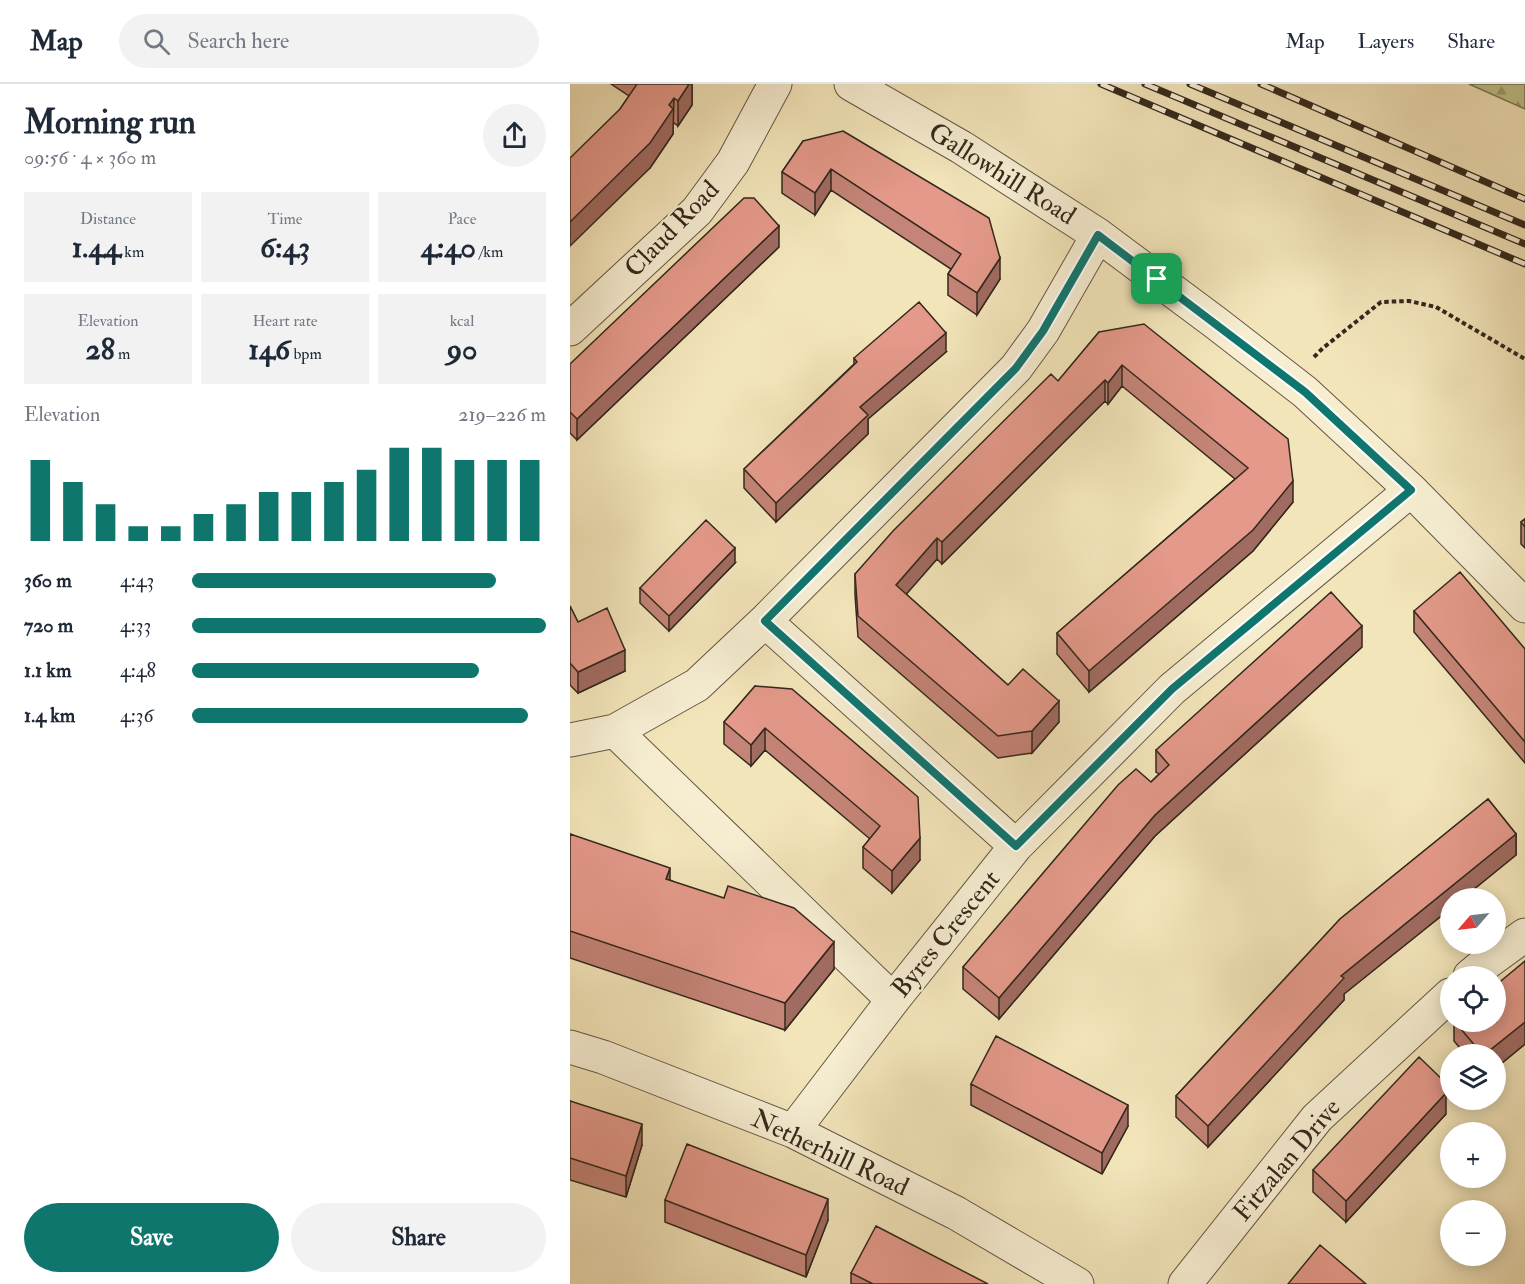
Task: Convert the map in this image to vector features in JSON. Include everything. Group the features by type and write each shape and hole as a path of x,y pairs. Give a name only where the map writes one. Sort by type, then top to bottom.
{"street":[{"name":"Claud Road","path":"570,329 697,211 733,162 775,84"},
{"name":"Gallowhill Road","path":"850,84 961,147 1098,235 1291,382 1411,490 1525,606"},
{"path":"570,740 615,731 697,685 765,621 1016,368 1043,331 1098,235"},
{"name":"Byres Crescent","path":"793,1131 893,1000 1016,846 1172,689 1411,490"},
{"path":"765,621 1016,846"},
{"path":"615,731 893,1000"},
{"path":"1482,966 1525,935"},
{"name":"Fitzalan Drive","path":"1185,1284 1317,1118 1440,1004"},
{"name":"Netherhill Road","path":"570,1047 603,1057 793,1131 956,1214 1077,1284"}],"path":[{"path":"1291,382 1323,348 1381,302 1409,301 1436,307 1525,359"}],"green space":[{"path":"1469,84 1525,84 1525,109"}],"building":[{"path":"637,84 689,84 678,101 674,98 669,105 673,109 650,143 570,222 570,158 620,109"},
{"path":"843,131 989,218 1000,258 977,293 948,274 961,254 831,169 815,193 782,172 803,141"},
{"path":"744,198 754,198 779,226 577,419 570,412 570,364"},
{"path":"919,302 946,333 860,407 868,415 776,503 744,469 857,362 854,358"},
{"path":"1144,324 1288,439 1293,481 1253,530 1089,671 1057,633 1248,468 1122,365 1108,383 1105,380 942,542 937,538 896,585 1008,685 1023,669 1059,701 1032,731 998,736 858,616 855,574 893,531 1051,374 1058,381 1099,332"},
{"path":"706,520 735,548 669,616 640,588"},
{"path":"1460,572 1525,649 1525,742 1414,611"},
{"path":"1331,592 1362,626 1155,815 999,998 963,967 1118,785 1136,769 1151,782 1169,765 1156,750"},
{"path":"570,606 578,622 607,608 625,650 578,672 570,663"},
{"path":"755,686 792,689 918,797 920,838 892,871 863,847 880,826 765,728 751,745 724,722"},
{"path":"1488,799 1516,834 1449,888 1440,888 1440,896 1341,976 1344,978 1208,1126 1176,1096 1340,919"},
{"path":"570,834 670,868 666,879 724,898 728,886 794,908 834,942 785,1003 570,931"},
{"path":"1525,961 1525,1022 1498,1044 1474,1044 1463,1032 1506,1032 1506,977"},
{"path":"996,1036 1128,1105 1102,1153 971,1084"},
{"path":"1419,1057 1440,1077 1440,1099 1346,1201 1313,1170"},
{"path":"570,1101 642,1124 626,1176 570,1158"},
{"path":"687,1144 828,1199 806,1255 665,1200"},
{"path":"876,1226 988,1284 873,1284 851,1273"},
{"path":"1320,1245 1366,1284 1288,1284"}],"railway":[{"path":"1101,84 1525,264"},
{"path":"1145,84 1525,244"},
{"path":"1190,84 1525,225"},
{"path":"1261,84 1525,199"}],"route":[{"path":"1098,235 1157,279 1305,392 1411,490 1172,689 1016,846 765,621 1016,368 1043,331 1098,235"}]}
